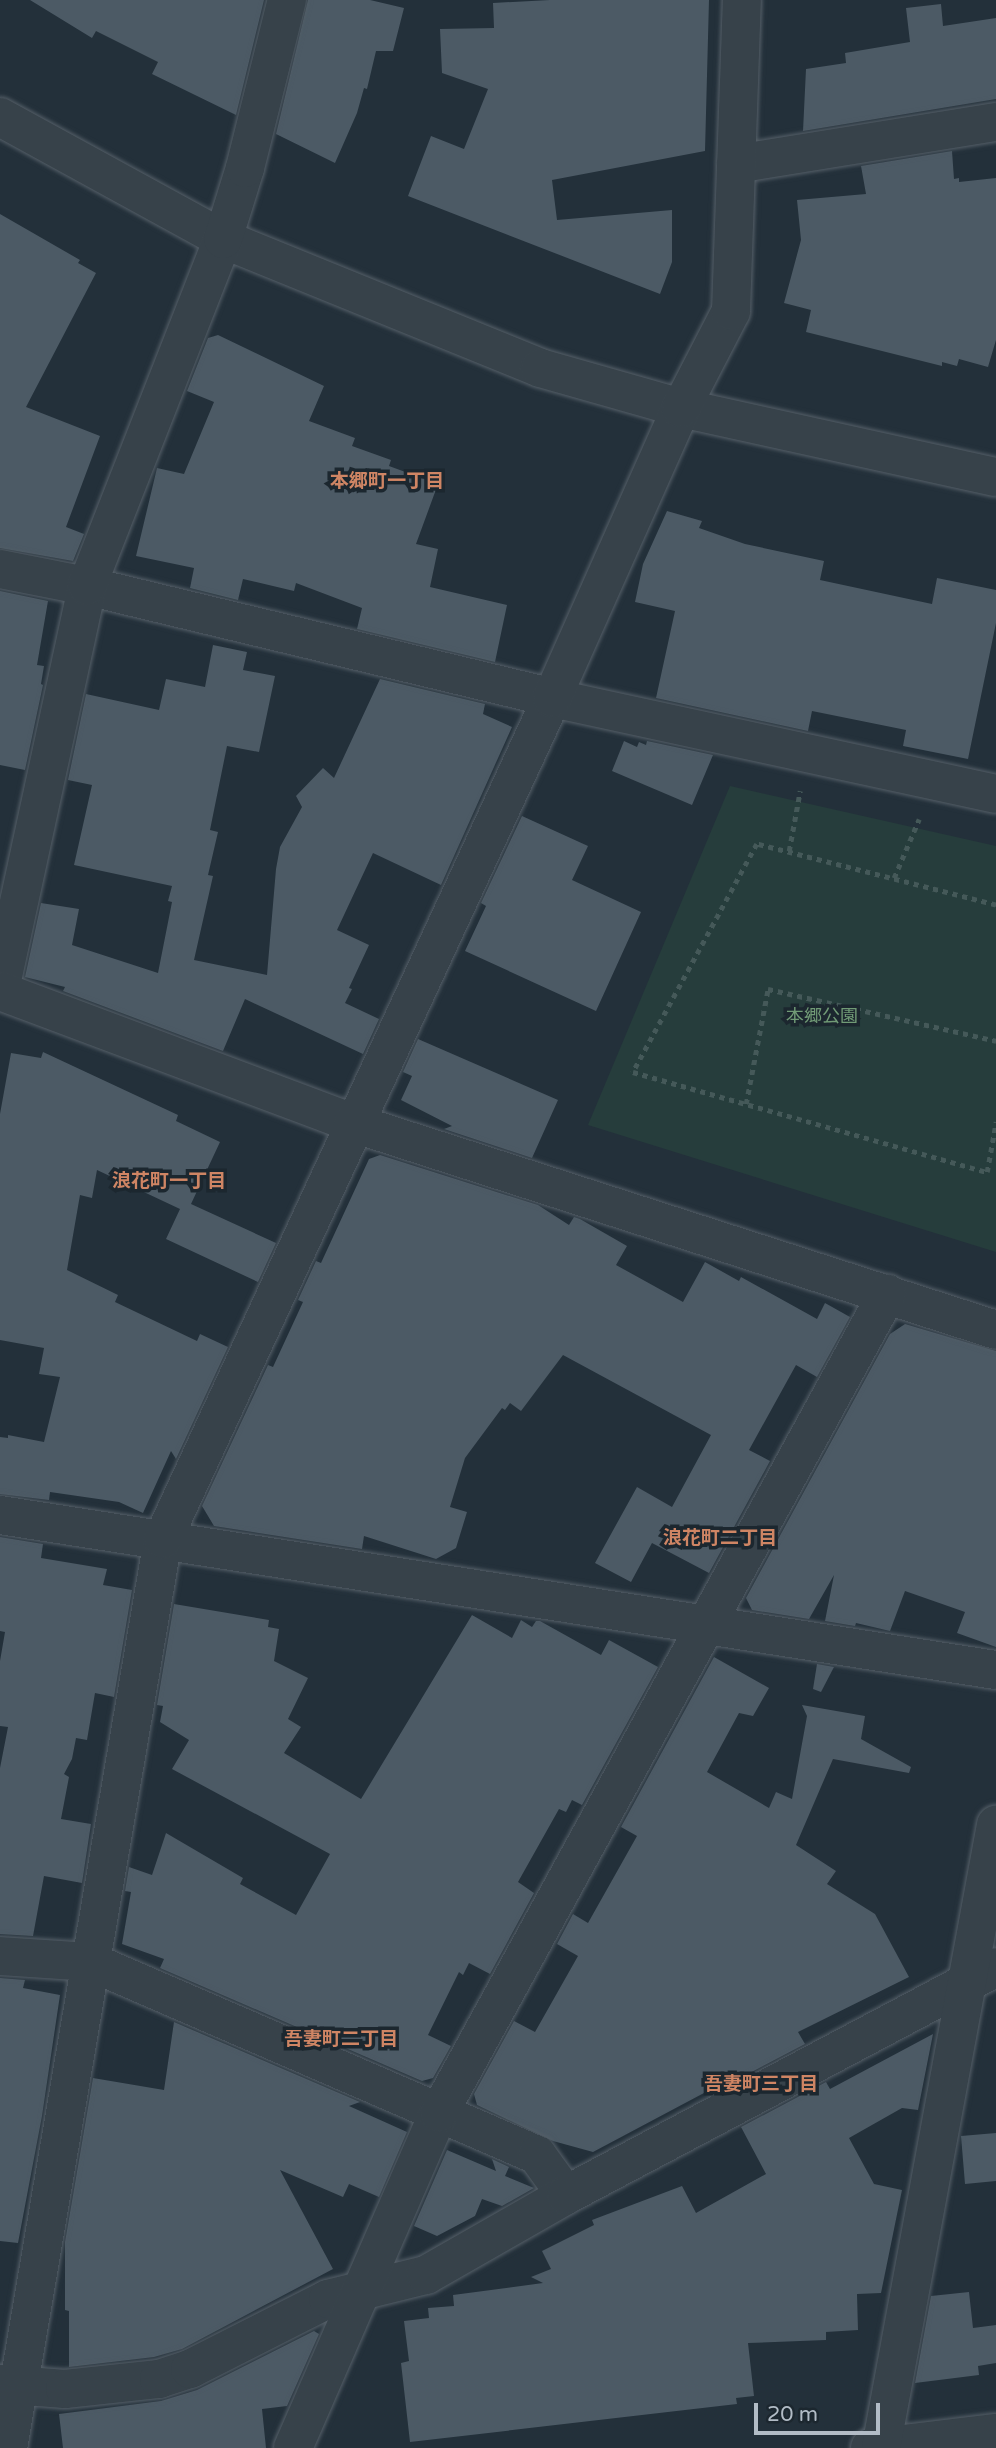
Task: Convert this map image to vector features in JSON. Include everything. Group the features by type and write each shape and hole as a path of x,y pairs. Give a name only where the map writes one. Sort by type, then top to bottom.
{"street":[{"path":"287,0 245,168 223,239 86,586 0,990 353,1123 996,1330"},
{"path":"8,2448 10,2384 92,1962 163,1539 353,1123 552,698 681,408 731,311 742,0"},
{"path":"0,117 223,239 540,368 681,408 996,477"},
{"path":"736,164 996,122"},
{"path":"0,569 86,586 552,698 996,794"},
{"path":"293,2448 439,2113 887,1294"},
{"path":"0,1515 996,1670"},
{"path":"996,1825 981,1975 877,2448 996,2433"},
{"path":"0,1956 92,1962 537,2155 566,2195"},
{"path":"10,2384 65,2389 159,2379 190,2369 327,2299 426,2275 566,2195 981,1975"}],"path":[{"path":"806,752 789,852 893,880 936,781"},
{"path":"996,905 757,844 633,1072 987,1172 996,1122"},
{"path":"747,1104 768,989 996,1041"}],"green space":[{"name":"本郷公園","path":"730,786 996,846 996,1252 588,1125"}],"building":[{"path":"30,0 264,0 236,115 152,74 158,62 96,31 92,38"},
{"path":"308,0 370,0 404,8 393,51 376,51 367,89 364,88 357,113 335,163 276,134"},
{"path":"550,0 709,0 705,151 552,180 557,220 672,210 672,262 660,294 408,196 431,136 464,149 488,89 442,73 440,29 494,28 493,3"},
{"path":"941,4 943,26 996,18 996,99 803,131 806,69 846,63 845,53 910,42 906,8"},
{"path":"952,151 954,179 959,178 959,182 996,178 996,340 988,367 959,359 957,366 942,362 942,366 806,332 811,310 784,303 801,240 797,200 866,194 861,166"},
{"path":"0,214 80,260 78,263 96,273 26,407 100,436 66,527 84,534 73,561 0,548"},
{"path":"218,335 324,386 309,421 355,438 352,446 391,460 389,466 438,484 416,544 438,549 430,587 507,605 495,662 357,629 362,608 296,583 294,591 243,579 238,600 190,588 194,568 136,556 157,468 184,474 214,402 187,391 208,338"},
{"path":"667,511 702,521 699,528 745,544 824,561 820,580 932,604 937,578 996,590 996,623 968,759 903,746 906,730 812,711 808,731 656,698 675,611 635,602 643,564"},
{"path":"0,591 48,601 37,665 44,666 43,685 25,770 0,765"},
{"path":"213,645 247,652 243,670 275,676 259,752 227,746 210,830 218,832 208,875 213,876 194,960 267,975 276,869 280,847 302,807 296,796 323,768 334,778 380,679 485,704 483,714 512,727 441,885 373,853 337,930 369,945 345,1003 379,1019 363,1054 245,999 223,1051 63,991 65,987 25,977 41,903 79,909 72,945 158,973 172,902 168,901 172,886 74,865 92,785 68,780 86,694 159,710 166,679 205,687"},
{"path":"624,741 637,747 639,742 646,745 647,741 713,755 692,805 612,771"},
{"path":"522,816 588,846 572,880 641,912 596,1011 465,951 486,906 481,903"},
{"path":"418,1039 558,1100 532,1158 444,1129 452,1126 401,1100 412,1076 403,1072"},
{"path":"43,1052 178,1115 176,1121 220,1142 191,1204 276,1243 258,1282 166,1239 180,1209 97,1170 92,1198 80,1195 67,1270 118,1295 115,1302 197,1341 200,1334 228,1347 176,1459 171,1451 143,1513 119,1502 50,1492 49,1500 0,1494 0,1437 8,1438 8,1435 44,1442 60,1377 39,1374 44,1348 0,1340 0,1114 11,1053 41,1058"},
{"path":"380,1155 538,1205 569,1225 574,1217 580,1219 627,1246 616,1265 683,1302 705,1262 739,1281 741,1277 817,1319 825,1303 850,1317 817,1377 796,1365 749,1450 770,1461 709,1573 652,1543 631,1582 595,1563 637,1487 672,1507 711,1435 563,1355 521,1411 510,1403 505,1410 502,1408 465,1458 450,1507 467,1512 456,1548 436,1559 364,1536 362,1549 214,1526 202,1506 268,1365 273,1367 303,1302 298,1300 316,1261 321,1263 369,1159"},
{"path":"905,1324 996,1351 996,1647 957,1633 965,1612 905,1591 890,1631 856,1623 855,1626 825,1621 834,1575 809,1619 752,1610 746,1598 890,1334"},
{"path":"0,1537 43,1544 41,1558 107,1569 103,1585 132,1590 114,1697 95,1693 87,1740 76,1738 72,1759 64,1774 69,1777 61,1819 91,1824 82,1883 44,1876 33,1936 0,1934 0,1768 8,1727 0,1726 0,1661 5,1632 0,1631"},
{"path":"174,1604 269,1620 268,1627 279,1629 274,1661 308,1678 288,1719 301,1727 284,1753 361,1799 472,1615 512,1638 521,1620 532,1627 536,1621 540,1621 601,1655 609,1640 658,1667 582,1805 572,1800 566,1812 559,1809 518,1882 534,1893 490,1974 469,1963 463,1975 459,1972 428,2035 451,2046 433,2078 422,2081 160,1968 164,1959 122,1944 131,1892 125,1891 129,1867 152,1875 166,1833 243,1878 240,1884 296,1915 330,1854 172,1769 189,1740 160,1722 163,1706 157,1705"},
{"path":"714,1657 769,1688 753,1716 739,1713 707,1772 769,1808 776,1792 792,1799 807,1716 802,1705 865,1716 861,1739 911,1767 909,1773 833,1759 796,1845 836,1871 827,1884 875,1914 909,1977 798,2032 805,2044 721,2088 719,2085 593,2152 553,2141 477,2105 474,2094 514,2021 535,2032 578,1956 557,1944 573,1914 588,1923 637,1836 621,1827"},
{"path":"817,1664 834,1667 821,1692 813,1689"},
{"path":"0,1978 25,1980 23,1988 60,1995 42,2116 18,2243 0,2241"},
{"path":"174,2022 360,2102 349,2106 407,2132 379,2197 349,2184 343,2197 280,2170 333,2269 182,2349 154,2357 69,2367 69,2311 65,2310 65,2242 93,2078 164,2090"},
{"path":"933,2034 918,2110 902,2108 849,2138 874,2184 902,2190 881,2293 857,2294 858,2330 826,2332 826,2340 748,2343 754,2396 736,2398 737,2404 410,2442 401,2363 409,2361 404,2321 429,2318 428,2308 454,2306 453,2295 543,2283 531,2277 551,2269 542,2251 594,2225 592,2220 682,2186 696,2213 766,2174 741,2127 826,2082 830,2089"},
{"path":"996,2133 996,2181 965,2184 961,2136"},
{"path":"447,2150 496,2171 492,2159 509,2167 505,2176 534,2188 502,2206 482,2199 475,2216 437,2236 414,2226"},
{"path":"969,2292 973,2328 996,2325 996,2363 978,2366 979,2375 915,2383 931,2296"},
{"path":"314,2331 319,2334 287,2406 262,2409 266,2448 63,2448 59,2414 161,2401 197,2390"}],"district":[{"name":"本郷町一丁目","path":"387,482"},
{"name":"浪花町一丁目","path":"169,1182"},
{"name":"浪花町二丁目","path":"720,1539"},
{"name":"吾妻町二丁目","path":"341,2040"},
{"name":"吾妻町三丁目","path":"761,2085"}]}
